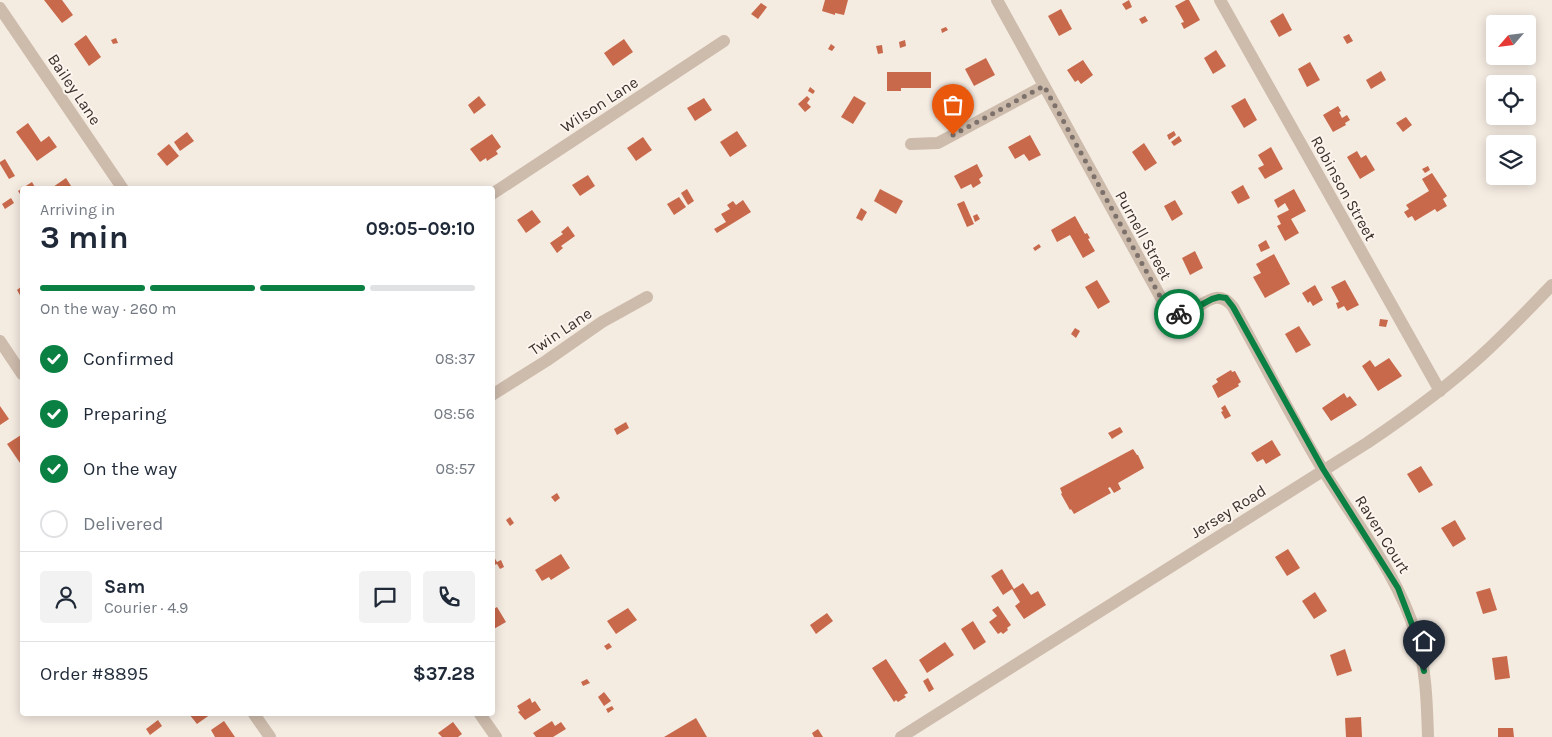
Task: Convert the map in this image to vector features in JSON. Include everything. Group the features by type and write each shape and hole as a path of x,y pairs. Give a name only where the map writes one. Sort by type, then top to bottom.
{"street":[{"name":"Purnell Street","path":"997,0 1166,307 1170,311 1180,314 1212,299 1226,298 1233,307 1323,469"},
{"name":"Robinson Street","path":"1220,0 1440,391"},
{"name":"Bailey Lane","path":"0,8 121,186"},
{"name":"Wilson Lane","path":"495,192 724,42"},
{"path":"911,144 938,143 1044,86"},
{"name":"Jersey Road","path":"901,737 1367,443 1440,391 1482,355 1552,285"},
{"name":"Twin Lane","path":"495,393 596,326 647,297"},
{"path":"0,342 20,371"},
{"name":"Raven Court","path":"1323,469 1386,567 1407,609 1416,635 1426,684 1428,737"},
{"path":"255,716 270,737"},
{"path":"481,716 496,737"}],"building":[{"path":"44,0 62,0 73,15 62,23"},
{"path":"825,0 848,0 844,15 835,13 835,15 822,11"},
{"path":"1129,0 1132,7 1126,10 1122,4"},
{"path":"1189,0 1200,20 1184,29 1181,23 1184,22 1175,6"},
{"path":"761,3 767,7 758,19 751,14"},
{"path":"1061,9 1072,29 1059,36 1048,16"},
{"path":"1283,13 1292,30 1279,37 1270,21"},
{"path":"1145,16 1148,21 1142,24 1139,19"},
{"path":"946,27 948,30 942,33 941,29"},
{"path":"1349,34 1353,41 1347,44 1343,37"},
{"path":"86,35 101,57 89,66 74,44"},
{"path":"116,38 118,43 113,44 111,40"},
{"path":"624,39 633,52 613,66 604,53"},
{"path":"905,40 906,46 900,48 899,42"},
{"path":"831,44 835,47 832,51 828,49"},
{"path":"882,45 883,53 878,54 876,46"},
{"path":"1216,50 1226,66 1213,74 1204,58"},
{"path":"986,58 995,75 974,86 965,69"},
{"path":"1083,60 1093,75 1081,84 1078,80 1075,82 1067,70"},
{"path":"1310,62 1320,80 1307,87 1298,69"},
{"path":"1381,71 1386,80 1371,89 1366,80"},
{"path":"887,72 931,72 931,88 901,88 901,91 887,91"},
{"path":"810,87 815,91 813,94 808,91"},
{"path":"479,96 486,105 474,114 468,105"},
{"path":"807,96 810,99 807,103 811,107 805,112 798,104"},
{"path":"854,96 866,103 853,124 841,117"},
{"path":"704,98 712,110 695,121 687,108"},
{"path":"1245,98 1257,120 1244,128 1231,106"},
{"path":"1338,106 1342,118 1347,115 1350,120 1345,123 1346,125 1333,132 1323,115"},
{"path":"1406,117 1412,125 1403,132 1396,123"},
{"path":"28,123 41,142 49,136 57,147 37,161 16,132"},
{"path":"737,131 747,146 730,157 720,142"},
{"path":"1174,131 1176,135 1169,140 1167,135"},
{"path":"187,132 194,141 180,151 174,142"},
{"path":"492,134 501,147 496,151 498,154 487,161 486,158 480,162 470,149"},
{"path":"1030,135 1041,155 1029,161 1024,154 1015,159 1008,147"},
{"path":"1179,136 1182,141 1174,146 1171,142"},
{"path":"643,137 652,150 636,161 627,148"},
{"path":"1144,143 1157,163 1145,171 1132,152"},
{"path":"169,144 179,156 167,166 157,154"},
{"path":"1271,147 1283,169 1265,179 1258,168 1264,165 1258,155"},
{"path":"1357,151 1361,158 1366,155 1375,170 1360,179 1347,157"},
{"path":"5,159 15,176 9,179 0,164"},
{"path":"977,164 983,176 979,179 981,183 973,188 971,184 961,189 954,176"},
{"path":"1428,166 1430,170 1425,173 1422,169"},
{"path":"1432,173 1447,196 1443,199 1447,206 1437,212 1435,209 1415,221 1412,216 1408,218 1404,212 1409,209 1406,205 1429,191 1422,179"},
{"path":"588,175 595,186 580,196 572,185"},
{"path":"66,178 71,186 54,186"},
{"path":"32,182 34,186 26,186"},
{"path":"1243,185 1250,198 1238,204 1231,192"},
{"path":"687,189 694,201 688,205 681,193"},
{"path":"880,189 903,201 896,214 874,201"},
{"path":"1294,189 1306,211 1291,219 1299,233 1285,241 1277,226 1281,224 1277,216 1289,210 1285,203 1278,208 1274,200"},
{"path":"679,197 686,207 674,215 667,204"},
{"path":"11,198 14,203 5,209 2,204"},
{"path":"743,200 751,212 717,233 714,229 726,222 721,214 730,209 727,205 733,201 736,205"},
{"path":"1175,200 1183,214 1172,221 1164,206"},
{"path":"964,201 974,224 967,227 957,204"},
{"path":"861,208 867,212 862,221 856,218"},
{"path":"532,210 541,222 526,233 517,220"},
{"path":"977,214 980,219 975,222 973,216"},
{"path":"1075,216 1085,234 1087,233 1090,238 1088,239 1095,251 1083,258 1070,235 1057,242 1051,230"},
{"path":"568,226 575,236 561,246 563,248 557,253 550,243 563,234 561,232"},
{"path":"1266,240 1270,248 1261,252 1258,245"},
{"path":"1039,244 1041,247 1035,251 1033,248"},
{"path":"1195,251 1203,268 1190,275 1182,258"},
{"path":"1274,254 1290,284 1265,298 1253,277 1261,273 1256,264"},
{"path":"1097,280 1110,302 1098,309 1085,287"},
{"path":"1345,280 1359,305 1347,311 1344,306 1338,309 1336,303 1339,302 1331,287"},
{"path":"1315,285 1323,300 1313,306 1310,301 1308,303 1302,293"},
{"path":"1380,319 1388,320 1386,327 1379,326"},
{"path":"1299,326 1311,345 1296,353 1285,334"},
{"path":"1075,328 1080,331 1076,338 1071,334"},
{"path":"1389,358 1402,376 1378,391 1362,366 1370,360 1375,367"},
{"path":"1231,370 1232,372 1235,371 1241,382 1238,384 1239,386 1218,398 1212,386 1218,382 1216,379"},
{"path":"1344,393 1347,398 1350,396 1357,405 1331,421 1322,408"},
{"path":"1225,405 1231,416 1225,419 1221,408"},
{"path":"0,406 9,419 0,425"},
{"path":"626,422 629,428 617,435 614,429"},
{"path":"1120,427 1123,432 1112,439 1108,433"},
{"path":"20,436 20,463 7,444"},
{"path":"1272,440 1281,455 1266,464 1263,459 1257,462 1251,453"},
{"path":"1133,449 1144,468 1118,483 1121,489 1114,493 1110,487 1108,488 1111,493 1074,514 1061,494 1060,488"},
{"path":"1421,466 1433,485 1419,493 1407,474"},
{"path":"557,493 560,498 555,502 551,497"},
{"path":"510,517 514,523 510,526 506,520"},
{"path":"1455,520 1466,539 1453,547 1441,528"},
{"path":"1288,549 1300,568 1287,576 1275,557"},
{"path":"561,554 570,568 551,580 549,577 542,581 535,570"},
{"path":"495,559 497,562 501,560 504,567 500,569 497,564 495,565"},
{"path":"1002,569 1014,589 1023,583 1031,595 1038,591 1046,605 1024,619 1015,606 1020,602 1012,589 1003,595 991,576"},
{"path":"1490,588 1497,610 1483,614 1476,592"},
{"path":"1315,592 1327,611 1314,619 1302,601"},
{"path":"998,606 1011,625 1003,634 1001,632 998,634 989,622 997,616 992,610"},
{"path":"497,607 506,622 495,628 495,608"},
{"path":"628,608 637,620 616,634 607,621"},
{"path":"827,613 833,621 816,634 810,625"},
{"path":"973,621 986,642 974,650 961,629"},
{"path":"945,642 954,655 927,673 919,660"},
{"path":"609,643 612,647 607,650 604,646"},
{"path":"1345,649 1352,671 1337,676 1330,655"},
{"path":"1507,656 1510,678 1495,680 1492,658"},
{"path":"886,659 908,693 904,695 906,697 898,702 896,700 894,702 872,668"},
{"path":"928,678 934,689 929,692 923,681"},
{"path":"587,679 590,683 583,686 581,682"},
{"path":"604,692 611,701 604,706 598,697"},
{"path":"530,698 532,703 535,701 541,710 525,720 518,712 520,711 517,706"},
{"path":"612,706 614,709 608,713 606,709"},
{"path":"191,716 208,716 197,724"},
{"path":"1361,717 1362,737 1346,737 1345,718"},
{"path":"696,718 707,737 664,737"},
{"path":"158,720 162,726 150,735 146,729"},
{"path":"224,721 235,737 215,737 211,730"},
{"path":"552,721 555,726 561,722 566,729 553,737 536,737 533,733"},
{"path":"453,722 462,734 458,737 442,737 438,733"},
{"path":"1498,728 1513,728 1514,737 1498,737"},
{"path":"818,729 823,737 814,737 812,733"}],"way so far":[{"path":"953,135 1044,86 1166,307 1175,314 1179,314"}],"route":[{"path":"1179,314 1184,314 1219,297 1226,298 1233,307 1323,469 1398,588 1416,635 1424,671"}]}
